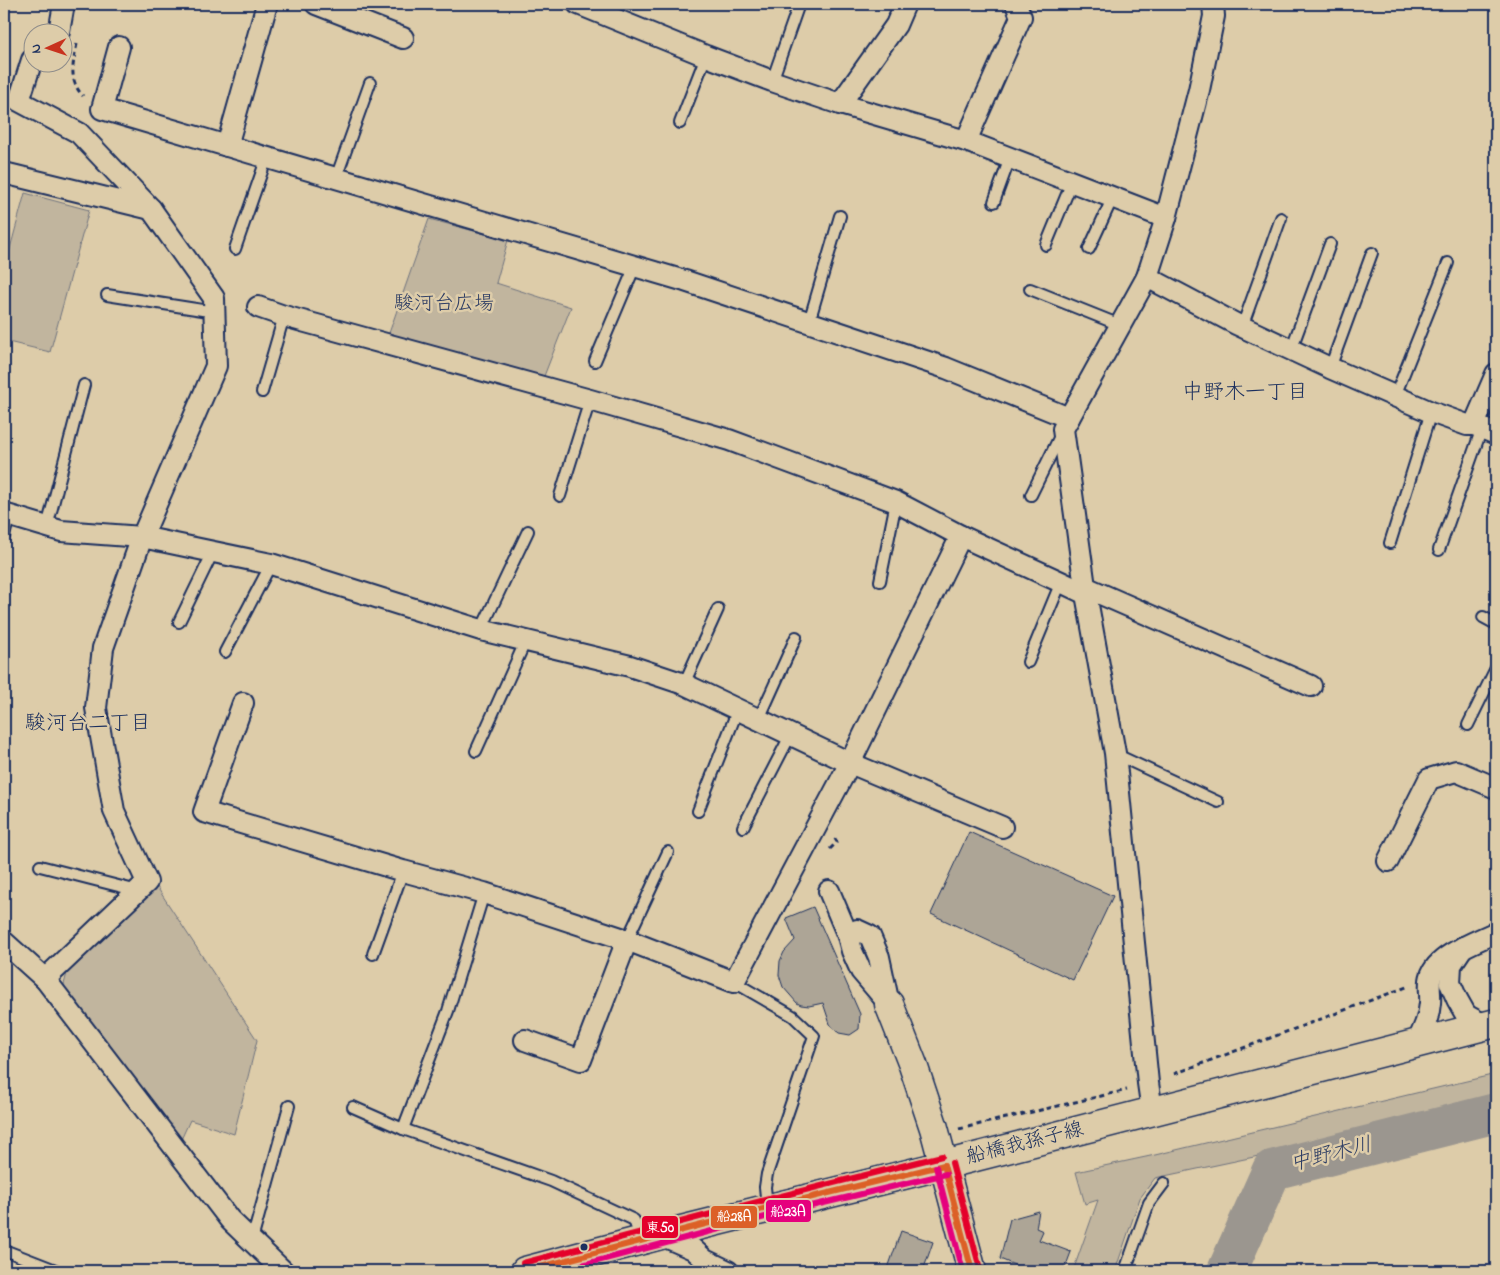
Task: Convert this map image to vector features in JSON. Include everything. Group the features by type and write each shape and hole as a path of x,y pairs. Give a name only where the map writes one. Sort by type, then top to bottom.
{"main road":[{"path":"889,1004 913,1065 934,1128 972,1271"},
{"name":"船橋我孫子線","path":"525,1271 1491,1025"}],"street":[{"path":"61,22 64,4"},
{"path":"227,146 266,4"},
{"path":"316,4 403,38"},
{"path":"578,4 772,82 966,141 1166,218"},
{"path":"840,104 896,25 905,4"},
{"path":"966,141 1021,17 1016,4"},
{"path":"1152,1111 1115,754 1085,591 1066,424 1148,277 1166,218 1200,90 1214,16 1213,4"},
{"path":"119,47 102,109 685,281 946,368 1066,424"},
{"path":"28,72 19,101 79,133 151,209 214,298 216,366 142,538 103,648 96,708 114,811 147,882 44,979"},
{"path":"4,173 151,209"},
{"path":"1148,277 1242,327 1291,350 1431,412 1467,425 1484,429 1496,374"},
{"path":"258,307 284,316 729,440 896,502 961,536 1061,582 1311,686"},
{"path":"7,515 61,531 142,538 271,564 481,630 630,666 684,684 850,762 1002,827"},
{"path":"243,703 204,812 484,893 627,940 734,982 850,762 961,536"},
{"path":"1388,861 1429,779 1456,771 1496,788"},
{"path":"828,891 848,936 857,930 870,936 879,957 889,1004"},
{"path":"1417,1043 1428,1019 1431,976 1442,960 1496,932"},
{"path":"525,1040 581,1060 627,940"},
{"path":"4,942 44,979 230,1220 283,1271"},
{"path":"1464,947 1451,965 1450,983 1456,999 1466,1015 1491,1025"},
{"path":"661,1235 693,1249 705,1260 728,1271"}],"lane":[{"path":"772,82 799,4"},
{"path":"680,123 706,56"},
{"path":"336,178 370,83"},
{"path":"235,249 267,157"},
{"path":"994,202 1010,158"},
{"path":"1046,245 1072,182"},
{"path":"1089,249 1113,197"},
{"path":"809,322 840,216"},
{"path":"1242,327 1281,218"},
{"path":"1291,350 1330,244"},
{"path":"1330,368 1372,253"},
{"path":"1395,396 1448,263"},
{"path":"595,361 636,266"},
{"path":"1030,289 1120,325"},
{"path":"107,295 214,312"},
{"path":"262,392 284,316"},
{"path":"47,527 84,385"},
{"path":"560,496 590,400"},
{"path":"1390,543 1431,412"},
{"path":"1031,495 1066,424"},
{"path":"1439,550 1484,429"},
{"path":"880,581 896,502"},
{"path":"4,537 7,515"},
{"path":"481,630 528,531"},
{"path":"179,622 213,552"},
{"path":"225,652 271,564"},
{"path":"1028,662 1061,582"},
{"path":"684,684 718,609"},
{"path":"1483,617 1496,624"},
{"path":"759,719 796,637"},
{"path":"476,752 526,640"},
{"path":"1468,725 1496,668"},
{"path":"698,812 738,709"},
{"path":"743,827 791,734"},
{"path":"1115,754 1218,802"},
{"path":"627,940 668,852"},
{"path":"40,866 138,891"},
{"path":"373,954 403,871"},
{"path":"403,1129 448,1011 484,893"},
{"path":"734,982 793,1016 814,1036 767,1174 765,1187 767,1208"},
{"path":"252,1240 289,1106"},
{"path":"352,1107 403,1129 551,1181 634,1220 636,1226 661,1235"},
{"path":"1125,1271 1149,1204 1164,1183"},
{"path":"4,1250 58,1271"}],"path":[{"path":"77,42 72,70 78,90 89,102 102,109"},
{"path":"1174,1074 1431,976"},
{"path":"954,1122 957,1130 1127,1090"}],"green space":[{"path":"25,193 89,210 50,352 4,341 4,271"},
{"name":"駿河台広場","path":"429,219 508,240 496,283 571,307 544,376 388,336"},
{"path":"157,887 257,1040 234,1134 190,1120 179,1144 62,992 67,973"},
{"path":"1496,1074 1496,1095 1254,1157 1155,1178 1140,1198 1115,1271 1073,1271 1098,1200 1085,1204 1076,1172"}],"building":[{"path":"969,832 1113,896 1073,980 931,914"},
{"path":"813,907 860,1014 859,1029 850,1035 839,1033 834,1029 830,1024 823,1003 809,1006 797,1003 783,987 779,975 780,961 784,952 795,940 786,918"},
{"path":"1039,1211 1036,1228 1043,1231 1039,1240 1071,1252 1064,1271 1029,1271 1000,1259 1010,1219"},
{"path":"901,1231 933,1242 923,1271 887,1271"}],"waterway":[{"name":"中野木川","path":"1227,1271 1272,1170 1496,1113"}],"transit line":[{"name":"東50","path":"523,1263 942,1156"},
{"name":"東50","path":"952,1163 980,1269"},
{"name":"船28A","path":"944,1165 972,1271"},
{"name":"船28A","path":"525,1271 767,1208 944,1165"},
{"name":"船23A","path":"936,1167 963,1271"},
{"name":"船23A","path":"559,1271 769,1216 946,1174"}],"district":[{"name":"中野木一丁目","path":"1245,393"},
{"name":"駿河台二丁目","path":"88,724"}]}
